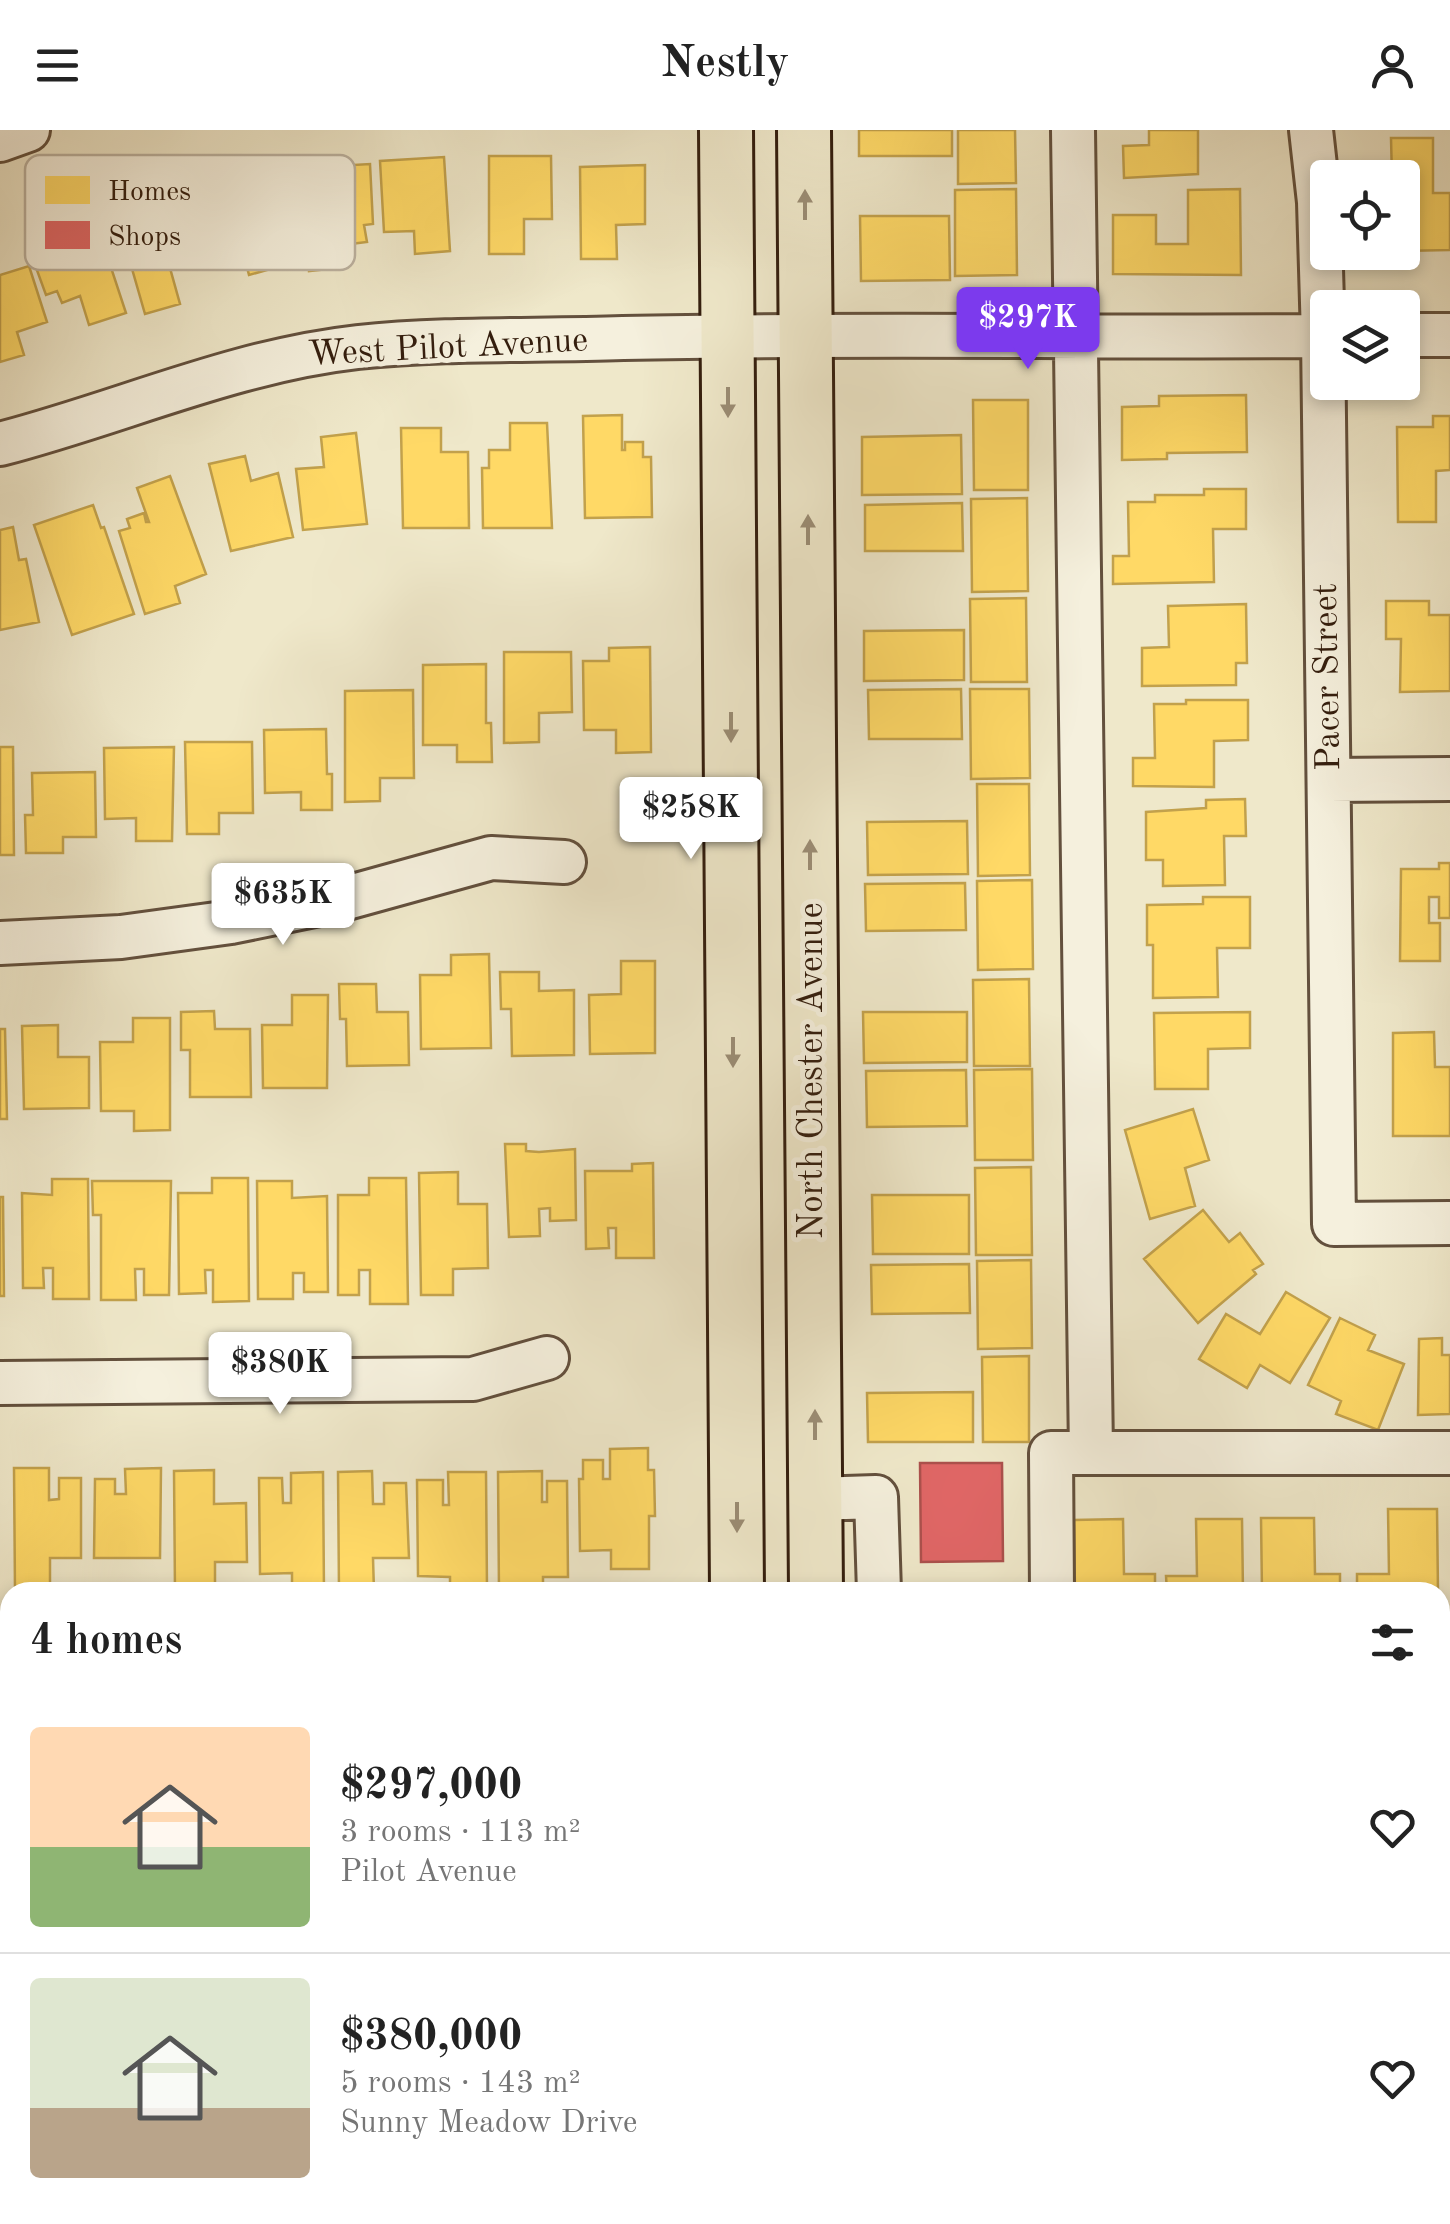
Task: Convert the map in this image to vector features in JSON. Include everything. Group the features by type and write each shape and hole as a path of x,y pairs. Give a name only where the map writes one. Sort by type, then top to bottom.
{"main road":[{"path":"726,130 738,1582"},
{"name":"North Chester Avenue","path":"804,130 816,1582"}],"street":[{"path":"0,140 28,130"},
{"path":"1072,130 1091,1453"},
{"name":"Pacer Street","path":"1311,130 1323,290"},
{"path":"1420,336 1450,335"},
{"name":"West Pilot Avenue","path":"0,444 52,431 202,380 278,360 358,347 728,336 1310,336"},
{"name":"Pacer Street","path":"1326,400 1334,1224 1450,1222"},
{"path":"1330,780 1450,779"},
{"path":"0,944 122,936 231,922 340,900 491,858 564,862"},
{"path":"0,1382 473,1379 547,1358"},
{"path":"1052,1582 1051,1453 1450,1453"},
{"path":"815,1499 876,1497 879,1582"}],"building: Homes":[{"path":"859,130 952,130 952,156 859,156"},
{"path":"958,130 1015,130 1016,183 958,184"},
{"path":"1149,130 1198,130 1198,174 1124,178 1123,146 1149,145"},
{"path":"1391,138 1433,138 1433,193 1450,193 1450,250 1420,251 1420,160 1392,160"},
{"path":"489,156 551,156 552,219 524,219 524,254 489,254"},
{"path":"444,157 450,251 415,254 414,231 384,232 380,161"},
{"path":"370,164 373,224 364,225 367,242 355,243 355,165"},
{"path":"645,165 645,224 616,225 617,259 581,259 580,167"},
{"path":"1016,189 1017,275 955,276 955,190"},
{"path":"1240,189 1241,275 1113,274 1113,215 1156,215 1156,244 1188,244 1188,190"},
{"path":"860,216 949,216 950,280 861,281"},
{"path":"25,267 30,270 47,322 17,332 24,355 0,362 0,275"},
{"path":"37,270 112,270 126,313 89,325 80,296 62,303 57,291 46,295"},
{"path":"132,270 171,270 180,304 145,314"},
{"path":"1246,395 1247,452 1167,453 1167,459 1122,460 1122,407 1159,406 1159,396"},
{"path":"973,400 1028,400 1028,490 974,490"},
{"path":"622,415 622,450 625,442 643,442 643,457 651,457 652,517 585,518 583,416"},
{"path":"1433,416 1450,416 1450,470 1436,471 1436,522 1398,522 1397,427 1433,427"},
{"path":"510,423 547,423 552,528 483,528 482,468 489,468 489,450 510,450"},
{"path":"401,428 441,428 441,452 468,452 469,528 403,528"},
{"path":"356,433 367,524 303,530 296,469 324,467 321,437"},
{"path":"961,435 962,494 862,495 862,437"},
{"path":"245,456 251,481 278,473 293,537 231,551 209,464"},
{"path":"170,476 206,574 175,586 180,603 145,614 119,531 130,528 127,519 144,513 149,522 137,488"},
{"path":"1204,489 1246,489 1246,529 1213,529 1214,582 1113,584 1113,556 1129,556 1128,502 1155,502 1155,495 1204,495"},
{"path":"1027,498 1028,591 972,592 971,499"},
{"path":"962,503 963,551 865,551 865,505"},
{"path":"93,505 134,614 72,635 34,525"},
{"path":"13,527 19,560 26,559 39,622 0,630 0,530"},
{"path":"1026,598 1027,682 971,682 970,599"},
{"path":"1386,601 1429,601 1429,615 1450,615 1450,691 1400,692 1401,639 1386,639"},
{"path":"1246,604 1247,663 1236,663 1236,685 1142,686 1142,648 1169,647 1168,606"},
{"path":"964,630 964,680 864,681 864,631"},
{"path":"650,647 651,752 616,753 616,730 584,730 583,661 609,661 609,648"},
{"path":"504,652 571,652 572,712 539,713 539,742 504,743"},
{"path":"486,664 486,723 491,723 492,762 457,762 457,745 423,745 423,665"},
{"path":"961,689 962,739 869,739 868,690"},
{"path":"970,689 1029,689 1030,778 971,779"},
{"path":"413,690 414,778 380,778 380,801 345,802 345,691"},
{"path":"1186,700 1248,700 1248,740 1214,741 1214,787 1133,786 1133,758 1155,758 1154,704 1186,704"},
{"path":"326,729 332,810 301,810 301,792 265,793 264,730"},
{"path":"185,742 252,742 253,813 219,813 219,834 187,834"},
{"path":"0,747 13,747 14,855 0,855"},
{"path":"174,747 172,841 136,841 136,818 105,819 104,748"},
{"path":"95,772 96,837 63,837 63,853 26,853 25,815 33,815 32,773"},
{"path":"977,784 1029,784 1030,875 978,876"},
{"path":"1245,799 1246,836 1224,836 1225,885 1163,886 1163,860 1146,860 1146,812 1206,808 1206,800"},
{"path":"967,821 968,874 868,875 867,822"},
{"path":"1439,863 1450,863 1450,918 1439,918 1439,897 1429,897 1429,923 1440,923 1440,961 1400,961 1401,869 1439,869"},
{"path":"1032,880 1033,969 978,970 977,881"},
{"path":"965,883 966,930 866,931 865,884"},
{"path":"1203,897 1250,897 1250,948 1217,948 1218,997 1153,998 1153,945 1147,945 1147,905 1203,904"},
{"path":"489,954 491,1048 421,1049 420,975 451,975 451,955"},
{"path":"621,961 655,961 655,1053 590,1054 589,995 621,994"},
{"path":"500,972 539,972 539,991 574,990 574,1055 512,1056 511,1009 501,1009"},
{"path":"1029,979 1030,1066 974,1066 973,980"},
{"path":"339,984 376,984 377,1012 408,1012 409,1065 347,1066 346,1019 340,1019"},
{"path":"292,995 328,995 327,1088 263,1088 262,1025 292,1025"},
{"path":"214,1011 215,1029 250,1029 251,1097 190,1097 190,1050 181,1050 181,1012"},
{"path":"863,1012 967,1012 967,1062 864,1063"},
{"path":"1250,1012 1250,1048 1208,1049 1208,1089 1155,1089 1154,1013"},
{"path":"133,1018 170,1018 170,1130 134,1131 134,1111 101,1111 100,1042 133,1042"},
{"path":"58,1025 58,1057 89,1057 89,1108 24,1109 22,1026"},
{"path":"0,1029 5,1029 7,1119 0,1119"},
{"path":"1434,1032 1435,1067 1450,1067 1450,1136 1393,1136 1393,1033"},
{"path":"1032,1069 1033,1160 975,1160 974,1070"},
{"path":"966,1070 967,1126 867,1127 866,1071"},
{"path":"1193,1109 1209,1160 1185,1168 1195,1206 1150,1219 1125,1130"},
{"path":"505,1144 526,1144 526,1151 539,1152 575,1149 576,1220 550,1221 550,1208 539,1209 540,1236 509,1237"},
{"path":"653,1163 654,1258 616,1258 616,1228 608,1228 609,1248 586,1249 585,1171 632,1171 632,1164"},
{"path":"1031,1167 1032,1255 976,1255 975,1168"},
{"path":"458,1172 458,1204 487,1204 488,1268 453,1269 453,1295 421,1295 419,1173"},
{"path":"212,1178 248,1178 249,1301 213,1302 213,1270 205,1270 206,1293 179,1294 178,1193 212,1193"},
{"path":"369,1178 406,1178 408,1304 370,1304 370,1270 359,1270 359,1295 338,1295 338,1195 369,1195"},
{"path":"52,1179 88,1179 89,1299 53,1299 53,1268 43,1268 44,1288 23,1288 22,1193 52,1195"},
{"path":"92,1181 171,1181 169,1295 144,1295 144,1269 135,1269 136,1300 101,1300 101,1215 93,1215"},
{"path":"257,1181 292,1181 292,1198 327,1196 328,1292 304,1292 304,1273 293,1273 293,1299 258,1299"},
{"path":"872,1195 969,1195 969,1254 873,1254"},
{"path":"3,1197 4,1296 0,1296"},
{"path":"1203,1210 1229,1242 1240,1233 1263,1264 1198,1323 1144,1259"},
{"path":"1031,1260 1032,1348 978,1349 977,1261"},
{"path":"969,1264 970,1313 872,1314 871,1265"},
{"path":"1286,1292 1330,1318 1290,1383 1260,1365 1247,1388 1199,1359 1226,1314 1260,1334"},
{"path":"1340,1318 1375,1335 1368,1350 1404,1364 1378,1430 1336,1414 1341,1401 1308,1385"},
{"path":"1442,1338 1442,1355 1450,1355 1450,1414 1418,1415 1419,1339"},
{"path":"1029,1356 1029,1442 983,1442 982,1357"},
{"path":"973,1392 973,1442 868,1442 867,1393"},
{"path":"648,1448 648,1470 654,1470 655,1516 649,1516 649,1569 611,1569 611,1550 580,1551 579,1479 583,1479 583,1460 603,1460 603,1479 610,1479 610,1449"},
{"path":"14,1468 49,1468 49,1500 59,1499 59,1478 81,1478 81,1558 50,1558 50,1582 15,1582"},
{"path":"161,1468 160,1558 94,1558 95,1479 115,1479 115,1494 126,1494 125,1469"},
{"path":"214,1470 214,1504 246,1503 247,1562 215,1562 215,1582 175,1582 174,1471"},
{"path":"372,1471 373,1504 384,1504 384,1483 406,1483 409,1558 373,1558 374,1582 339,1582 338,1472"},
{"path":"542,1471 542,1502 547,1502 547,1481 567,1481 568,1577 543,1577 543,1582 499,1582 498,1472"},
{"path":"323,1472 324,1582 292,1582 292,1573 260,1574 259,1478 282,1478 283,1503 291,1503 291,1473"},
{"path":"448,1472 486,1472 487,1582 450,1582 450,1577 418,1576 417,1480 443,1480 443,1505 449,1505"},
{"path":"1388,1509 1437,1509 1438,1582 1357,1582 1357,1574 1389,1574"},
{"path":"1261,1518 1314,1518 1315,1574 1340,1574 1340,1582 1262,1582"},
{"path":"1123,1519 1124,1574 1155,1574 1155,1582 1075,1582 1074,1520"},
{"path":"1196,1519 1242,1519 1243,1582 1166,1582 1166,1576 1197,1576"}],"building: Shops":[{"path":"920,1463 1002,1463 1003,1561 921,1562"}]}
